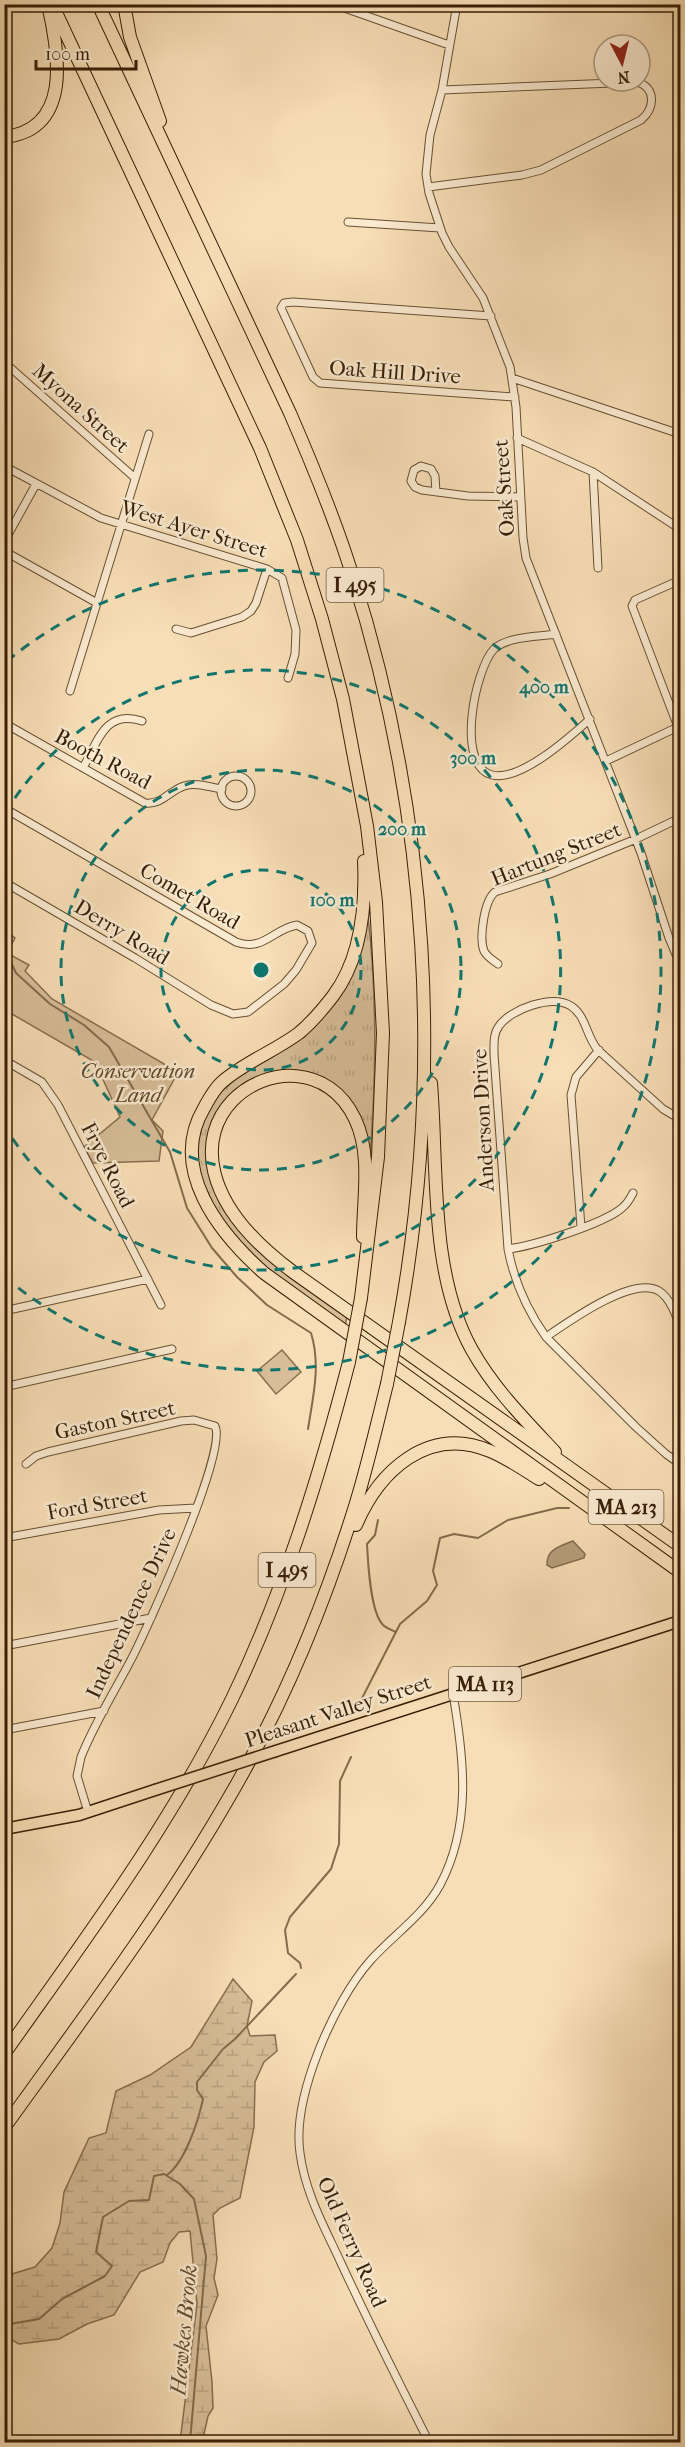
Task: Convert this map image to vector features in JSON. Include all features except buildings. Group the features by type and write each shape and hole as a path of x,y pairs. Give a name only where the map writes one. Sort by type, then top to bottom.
{"highway":[{"path":"4,137 17,135 34,125 49,108 55,94 58,68 50,4"},
{"name":"I 495","path":"4,2054 141,1860 174,1805 231,1701 268,1619 295,1549 324,1456 349,1362 361,1298 378,1157 383,1033 378,923 361,790 334,661 312,586 286,511 247,418 50,4"},
{"name":"I 495","path":"4,2128 175,1887 232,1792 279,1700 333,1570 364,1474 387,1384 399,1322 418,1187 425,1046 423,968 411,834 392,726 366,622 331,512 291,413 98,4"},
{"path":"124,4 130,37 156,107 170,156"},
{"path":"361,790 364,897 353,958 334,995 307,1025 229,1077 214,1091 199,1116 192,1140 193,1167 199,1189 212,1215 226,1235 264,1273 639,1542"},
{"path":"425,1046 432,1102 444,1269 456,1314 471,1348 496,1387 570,1469"},
{"path":"363,1283 364,1161 363,1144 355,1118 337,1095 315,1081 282,1077 254,1084 232,1100 222,1112 211,1138 210,1157 216,1181 240,1223 265,1250 282,1264 570,1469"},
{"path":"333,1570 366,1503 382,1481 412,1455 443,1444 467,1445 489,1451 551,1486 639,1542"},
{"name":"MA 213","path":"570,1469 681,1546"},
{"name":"MA 213","path":"639,1542 681,1572"}],"main road":[{"name":"Pleasant Valley Street","path":"4,1829 88,1812 681,1622"}],"street":[{"path":"333,4 449,45"},
{"path":"360,14 361,4"},
{"name":"Oak Street","path":"457,4 442,90 426,159 428,188 440,228 449,247 483,298 491,316 512,378 526,558 636,839 669,939 681,964"},
{"path":"428,188 522,175 541,170 641,120 650,111 652,100 647,87 638,82 442,90"},
{"path":"348,222 440,228"},
{"name":"Oak Hill Drive","path":"491,316 293,302 284,303 281,308 313,378 320,383 515,397"},
{"name":"Myona Street","path":"4,362 135,478"},
{"path":"512,378 681,434"},
{"path":"70,691 149,434"},
{"path":"517,438 593,472 681,529"},
{"name":"West Ayer Street","path":"4,466 92,514 267,569 279,575 297,630 295,654 288,678"},
{"path":"593,472 598,568"},
{"path":"4,542 36,484"},
{"path":"436,492 468,496 520,497"},
{"path":"4,551 97,603"},
{"path":"176,629 191,633 242,617 251,611 256,603 267,569"},
{"path":"606,761 679,727 632,606 635,600 681,580"},
{"path":"556,634 501,644 493,651 472,705 471,733 477,760 485,772 492,775 505,775 529,766 548,754 590,719"},
{"path":"83,768 110,723 124,717 142,720"},
{"name":"Booth Road","path":"4,723 145,803 156,802 188,785 222,789"},
{"name":"Booth Road","path":"239,776 249,782 251,794 245,803 234,806 225,800 222,789 227,779 239,776"},
{"name":"Comet Road","path":"4,808 236,942 246,945 256,944 293,926 303,927 308,931 312,940 311,946 284,984 245,1013 236,1015 222,1011"},
{"path":"636,839 681,818"},
{"name":"Hartung Street","path":"498,964 487,956 483,947 485,905 489,897 503,889 550,874 636,839"},
{"name":"Derry Road","path":"4,882 222,1011"},
{"name":"Anderson Drive","path":"681,1119 663,1109 599,1050 591,1041 579,1014 568,1004 550,1001 531,1005 506,1019 498,1027 494,1054 508,1249 513,1275 534,1321 546,1337 636,1427 666,1454 681,1464"},
{"path":"581,1227 572,1086 582,1067 599,1050"},
{"name":"Frye Road","path":"4,1060 42,1082 58,1105 161,1305"},
{"path":"508,1249 540,1243 581,1227 621,1209 633,1193"},
{"path":"4,1311 148,1279"},
{"path":"546,1337 603,1302 641,1289 654,1288 664,1294 681,1326"},
{"path":"4,1387 172,1349"},
{"name":"Gaston Street","path":"26,1464 36,1456 48,1452 181,1421 194,1420 215,1426"},
{"name":"Independence Drive","path":"88,1812 79,1786 78,1766 84,1748 151,1618 196,1508 215,1453 218,1433 215,1426"},
{"name":"Ford Street","path":"4,1538 159,1510 196,1508"},
{"path":"4,1646 151,1618"},
{"name":"Old Ferry Road","path":"429,2442 313,2203 299,2152 304,2095 332,2019 369,1961 424,1908 440,1885 452,1857 462,1816 464,1795 460,1732 453,1694"},
{"path":"4,1730 104,1711"}],"green space":[{"path":"368,917 375,1045 369,1172 352,1107 294,1074 236,1094 217,1137 209,1163 210,1174 217,1193 242,1231 274,1262 347,1315 345,1328 270,1275 219,1221 197,1169 199,1131 207,1110 222,1091 320,1020"},
{"name":"Conservation Land","path":"4,929 15,938 7,953 29,965 25,971 52,999 178,1072 152,1120 163,1131 159,1161 93,1163 84,1147 120,1117 95,1062 5,1010"},
{"path":"282,1350 301,1372 276,1394 257,1371"},
{"path":"233,1979 252,2001 247,2026 250,2036 275,2035 277,2051 264,2062 255,2082 254,2127 240,2198 220,2208 213,2215 217,2259 214,2278 218,2295 206,2326 213,2408 208,2416 204,2434 206,2442 180,2442 197,2304 190,2231 179,2232 170,2243 163,2262 140,2272 114,2315 87,2324 59,2339 19,2344 5,2336 5,2276 35,2267 52,2248 60,2223 64,2192 89,2138 106,2133 116,2091 150,2075 191,2047"}],"shaded area":[{"path":"573,1541 585,1554 584,1558 552,1568 547,1565 552,1552"}],"waterway":[{"path":"4,948 16,973 50,1004 84,1025 109,1047 170,1152 187,1208 212,1248 237,1277 267,1305 311,1333 316,1369 308,1429"},
{"path":"357,1708 400,1624 427,1601 437,1585 433,1571 440,1538 454,1534 478,1538 508,1520 557,1508 569,1508"},
{"path":"378,1520 375,1535 367,1544 370,1586 379,1619 384,1626 396,1632"},
{"path":"301,1968 300,1963 288,1953 285,1930 290,1917 331,1869 339,1844 340,1781 351,1757"},
{"path":"167,2175 180,2161 198,2119 203,2099 197,2090 197,2082 223,2049 296,1974"},
{"name":"Hawkes Brook","path":"4,2325 39,2319 62,2299 105,2276 112,2266 96,2252 103,2217 129,2201 149,2200 154,2176 164,2174 180,2184 194,2199 206,2256 190,2442"}]}
